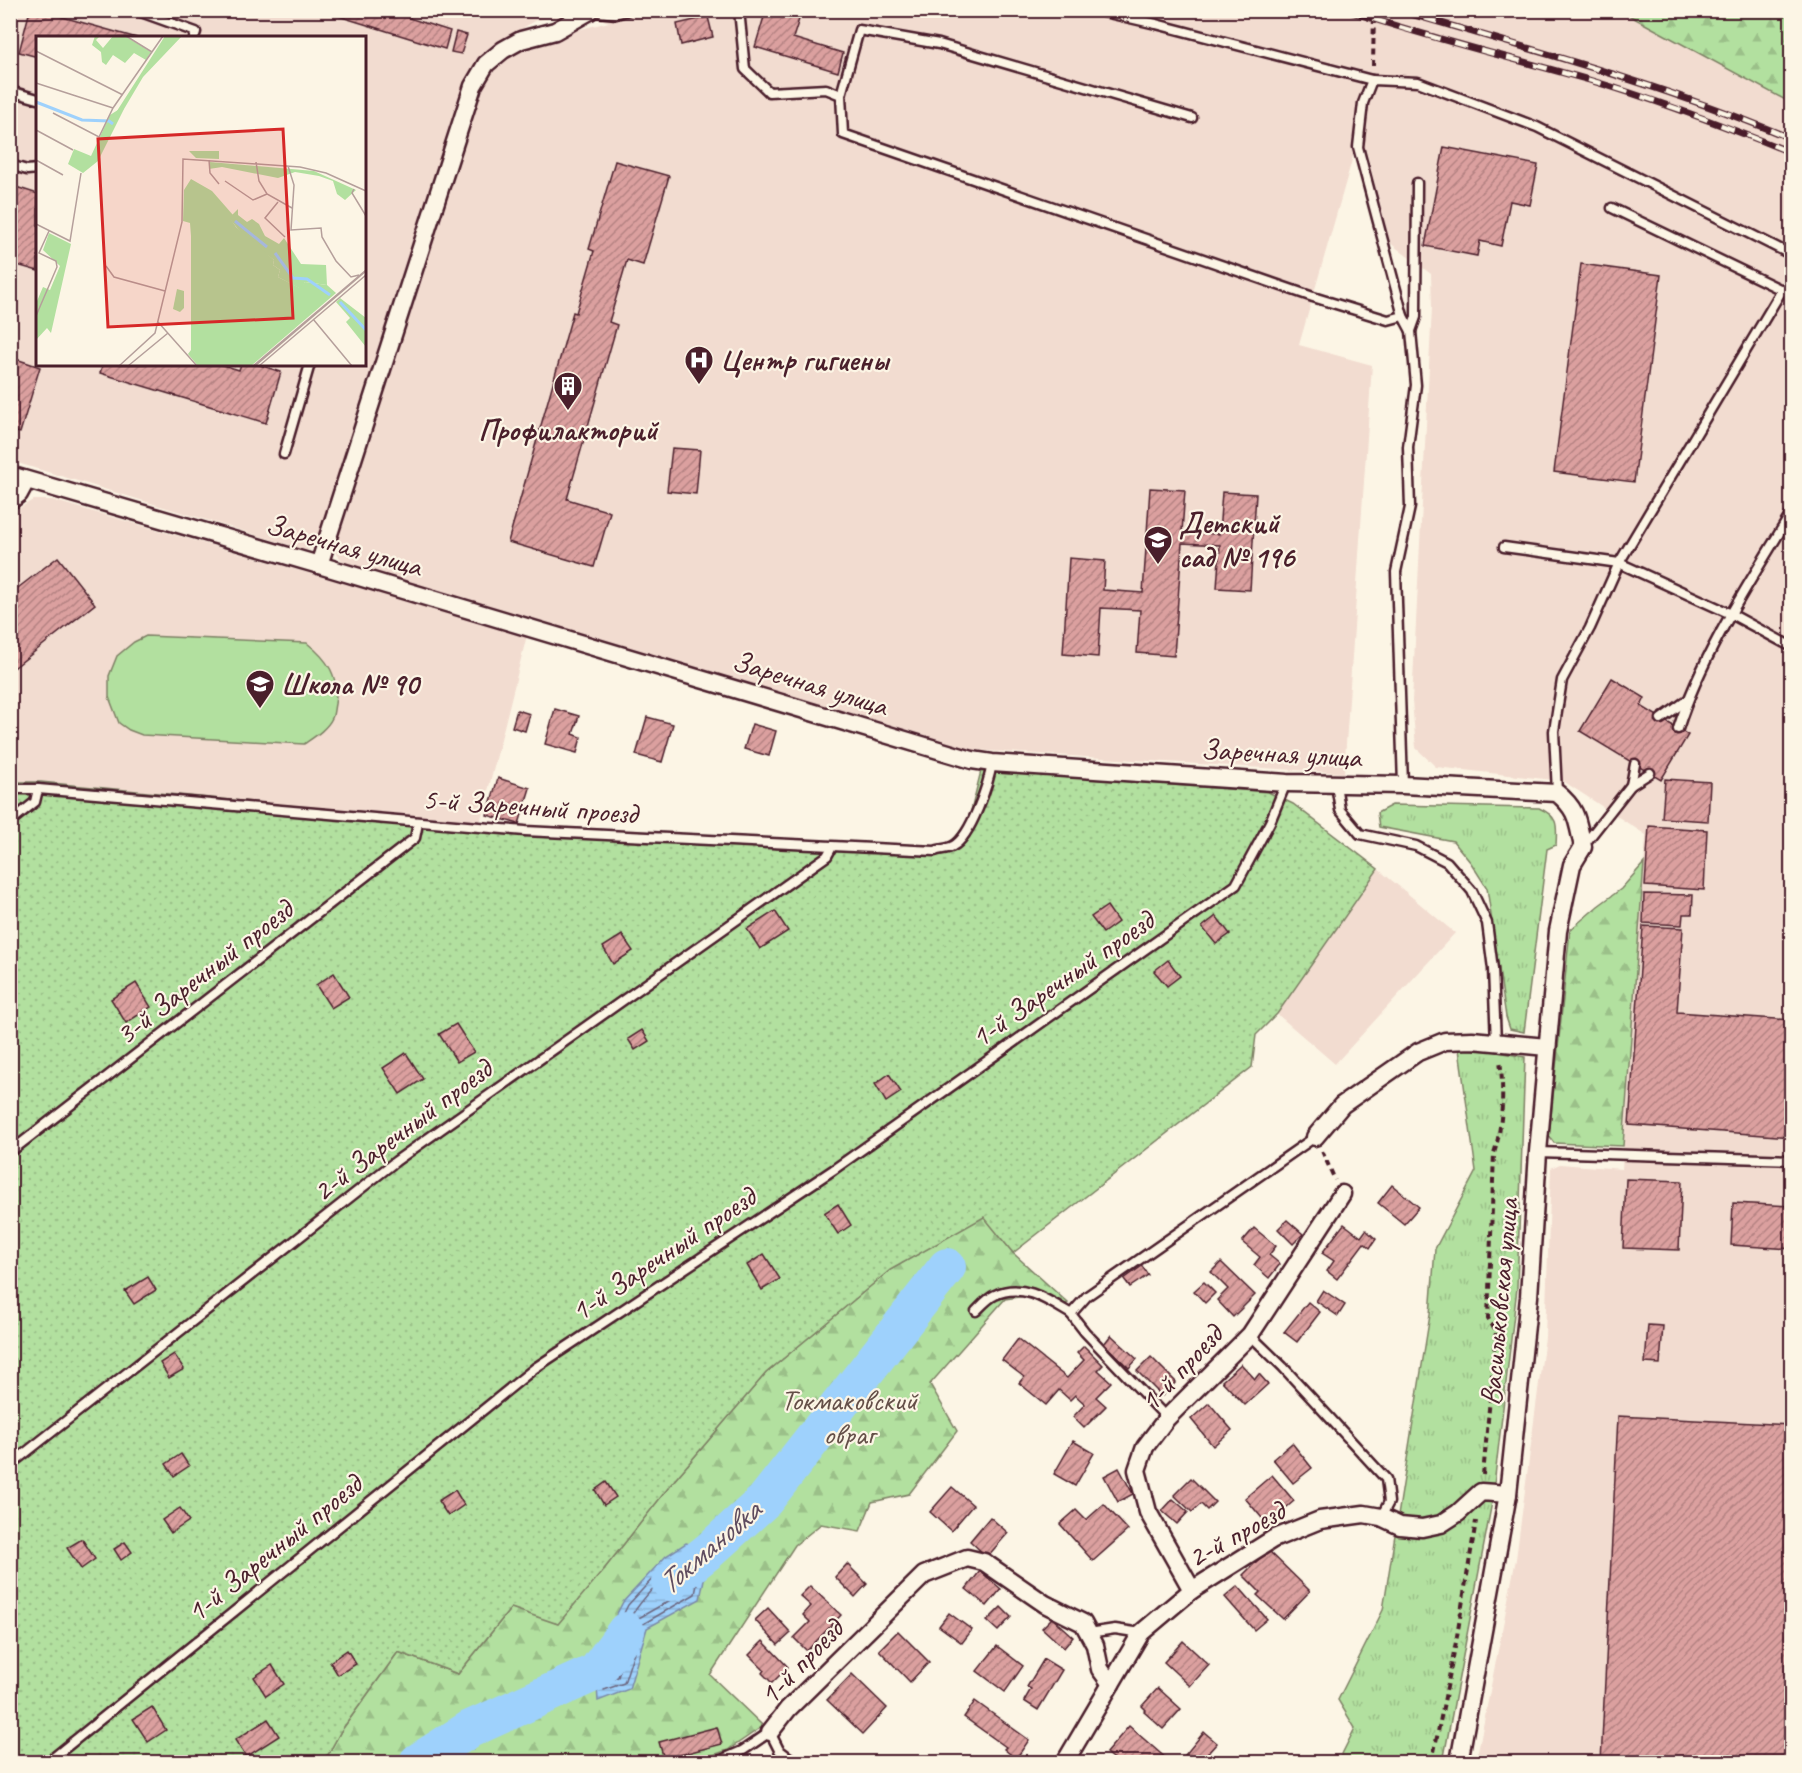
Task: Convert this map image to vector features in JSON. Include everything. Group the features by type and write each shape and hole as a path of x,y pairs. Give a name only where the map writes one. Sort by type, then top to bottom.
{"street":[{"path":"319,565 474,86 486,64 504,50 521,40 555,31 579,19 590,10"},
{"path":"10,501 18,494 18,478"},
{"name":"Заречная улица","path":"18,478 319,565 949,753 992,763 1287,783 1403,785 1557,793"},
{"path":"1557,793 1570,804 1576,816 1582,847"},
{"name":"Васильковская улица","path":"1459,1762 1508,1494 1529,1297 1538,1152 1558,931 1572,865 1582,847"},
{"path":"1315,1137 1342,1105 1418,1052 1445,1041 1472,1040 1547,1047"},
{"name":"1-й проезд","path":"1192,1590 1148,1512 1137,1470 1145,1447 1167,1418 1250,1335 1342,1194"},
{"path":"1481,1492 1508,1494"},
{"name":"2-й проезд","path":"1065,1762 1141,1632 1192,1590 1273,1539 1320,1520 1365,1514 1381,1517 1400,1527 1422,1528 1441,1524 1458,1513 1481,1492"},
{"name":"1-й проезд","path":"770,1732 788,1709 924,1575 967,1558 984,1562 1045,1604 1083,1623 1089,1633"},
{"path":"1089,1633 1095,1645 1100,1669 1111,1684"}],"lane":[{"path":"135,10 196,32 195,36"},
{"path":"590,10 616,14 628,10"},
{"path":"739,10 745,69 769,92 826,89 841,95"},
{"path":"1095,10 1372,80 1419,82 1537,127 1791,255"},
{"path":"1192,118 939,44 859,30 841,95 843,134 1313,297 1388,320 1403,316"},
{"path":"1372,80 1363,103 1359,147 1403,316 1411,331 1416,385 1408,447 1410,507 1396,572 1403,785"},
{"path":"10,91 36,98"},
{"path":"10,165 27,170 36,169"},
{"path":"1411,331 1416,317 1417,183"},
{"path":"1612,208 1791,295"},
{"path":"1557,793 1554,731 1562,680 1590,628 1619,563 1782,290"},
{"path":"285,454 309,366"},
{"path":"1678,729 1686,701 1731,614 1791,512"},
{"path":"1504,547 1619,563 1731,614 1791,647"},
{"path":"1661,719 1686,701"},
{"name":"5-й Заречный проезд","path":"10,789 38,789 418,823 537,831 935,851 954,846 974,819 992,763"},
{"path":"1631,785 1635,764"},
{"path":"1582,847 1631,785 1650,773"},
{"name":"1-й Заречный проезд","path":"48,1762 535,1368 833,1170 1236,885 1270,822 1287,783"},
{"path":"1336,784 1340,810 1360,834 1416,846 1447,862 1472,891 1487,923 1493,969 1496,1042"},
{"path":"10,822 35,802 38,789"},
{"name":"3-й Заречный проезд","path":"10,1152 415,838 418,823"},
{"name":"2-й Заречный проезд","path":"10,1465 396,1161 827,856 832,847"},
{"path":"1071,1314 1087,1296 1315,1137"},
{"path":"1538,1152 1791,1160"},
{"path":"976,1311 994,1295 1020,1289 1051,1302 1071,1314 1085,1332 1167,1418"},
{"path":"1250,1335 1283,1367 1386,1479 1389,1502 1381,1517"},
{"path":"1089,1633 1115,1629 1141,1632"},
{"path":"717,1762 742,1751 770,1732 779,1750 795,1762"}],"path":[{"path":"1372,80 1375,40 1372,19 1374,10"},
{"path":"1432,1762 1456,1642 1481,1492 1496,1332 1488,1318 1494,1153 1499,1139 1502,1075 1496,1042"},
{"path":"1315,1137 1342,1194"}],"shaded area":[{"path":"10,11 1621,11 1791,103 1791,1762 1476,1762 1516,1559 1545,1337 1551,1168 1560,1164 1622,1169 1646,835 1563,781 1436,767 1416,748 1412,701 1432,307 1431,274 1390,243 1366,150 1354,153 1299,345 1372,365 1344,773 974,750 344,563 336,553 334,542 485,82 492,67 540,39 609,22 578,12 534,21 495,46 476,65 458,102 322,538 315,548 306,550 11,461"},
{"name":"Школа № 90","path":"33,500 52,500 527,635 480,823 41,782 11,782 11,513"},
{"path":"1378,869 1455,933 1335,1064 1277,1014"}],"green space":[{"path":"1621,11 1791,11 1791,103"},
{"path":"146,636 307,643 321,655 334,677 336,694 332,718 324,729 304,744 142,735 129,730 119,723 109,697 109,676 117,656 134,642"},
{"path":"981,771 1268,792 1293,804 1378,869 1277,1014 1256,1035 1252,1067 1013,1253 984,1217 890,1270 766,1373 672,1483 558,1624 511,1608 458,1674 398,1652 341,1731 324,1762 11,1762 11,782 41,782 376,814 600,831 824,843 936,846 952,842 969,819"},
{"path":"1392,805 1539,808 1553,818 1556,827 1556,845 1547,849 1524,1032 1510,1029 1506,1017 1487,888 1453,841 1379,827 1377,813"},
{"path":"1644,863 1623,1146 1554,1143 1549,1136 1570,930 1621,889"},
{"path":"1459,1049 1493,1051 1525,1057 1517,1288 1492,1502 1443,1762 1338,1762 1355,1728 1338,1700 1383,1610 1430,1315 1435,1249 1476,1171"},
{"name":"Токмаковский овраг","path":"984,1216 1013,1253 1068,1303 1055,1309 1025,1296 1005,1299 930,1384 957,1431 909,1494 872,1502 860,1531 821,1524 795,1545 710,1675 763,1726 728,1750 693,1762 324,1762 341,1731 398,1652 458,1674 511,1608 601,1573 672,1483 766,1373 890,1270"}],"water":[{"path":"686,1543 710,1550 700,1599 647,1628 629,1689 598,1701 595,1656 623,1602 666,1556"}],"building":[{"path":"30,10 38,10 130,36 36,36 36,56 19,52"},
{"path":"319,10 384,10 450,31 445,49"},
{"path":"513,10 530,10 528,15"},
{"path":"766,10 802,10 793,38 843,53 838,72 755,47"},
{"path":"708,17 713,37 681,45 677,24"},
{"path":"456,32 467,35 461,54 451,52"},
{"path":"1444,147 1538,165 1530,205 1510,201 1501,246 1480,241 1477,256 1425,246"},
{"name":"Профилакторий","path":"615,161 669,176 643,265 627,260 609,322 617,325 567,499 610,512 594,567 508,542 573,312 576,313 594,251 589,249"},
{"path":"16,187 36,193 36,270 10,263 10,207"},
{"path":"1581,264 1661,275 1634,482 1554,472"},
{"path":"10,357 40,367 20,433 10,431"},
{"path":"102,366 226,366 239,370 240,366 263,366 281,372 266,423 100,373"},
{"path":"672,448 700,450 696,494 667,491"},
{"path":"1150,488 1185,490 1182,532 1219,534 1222,492 1256,494 1250,590 1217,588 1220,545 1182,543 1174,656 1137,653 1140,610 1101,608 1098,657 1063,654 1069,558 1105,561 1103,590 1143,593"},
{"path":"58,557 95,604 10,671 10,594"},
{"path":"1612,678 1645,698 1641,706 1688,735 1661,780 1580,731"},
{"path":"555,709 579,716 573,734 581,737 577,753 545,744"},
{"path":"517,710 530,714 525,731 512,727"},
{"path":"647,717 673,724 662,762 636,755"},
{"path":"752,724 776,731 769,756 744,749"},
{"path":"498,778 530,788 519,824 487,815"},
{"path":"1665,779 1710,782 1708,821 1662,818"},
{"path":"1649,826 1707,830 1704,890 1645,886"},
{"path":"10,876 19,889 10,894"},
{"path":"1644,894 1693,895 1692,914 1683,914 1682,925 1643,923"},
{"path":"1107,906 1118,922 1103,933 1091,917"},
{"path":"775,911 788,931 760,949 747,929"},
{"path":"1216,916 1230,934 1216,944 1202,927"},
{"path":"1643,926 1683,928 1677,1012 1792,1020 1792,1137 1629,1125"},
{"path":"622,935 633,951 613,964 603,947"},
{"path":"1168,960 1180,976 1167,986 1154,971"},
{"path":"334,973 349,997 331,1008 316,985"},
{"path":"136,983 151,1007 126,1023 111,999"},
{"path":"456,1024 474,1052 457,1062 439,1034"},
{"path":"642,1030 649,1041 635,1050 628,1039"},
{"path":"406,1053 423,1079 400,1094 383,1068"},
{"path":"889,1074 901,1092 886,1102 875,1084"},
{"path":"1626,1179 1682,1181 1679,1250 1623,1248"},
{"path":"1392,1185 1419,1207 1404,1224 1378,1203"},
{"path":"1733,1203 1792,1206 1792,1249 1731,1245"},
{"path":"838,1204 851,1225 838,1234 824,1213"},
{"path":"1287,1220 1303,1234 1293,1244 1278,1229"},
{"path":"1344,1224 1361,1237 1366,1230 1376,1239 1370,1248 1364,1243 1337,1279 1327,1271 1334,1261 1322,1253"},
{"path":"1254,1228 1276,1246 1269,1255 1280,1264 1269,1278 1254,1265 1260,1257 1242,1242"},
{"path":"764,1254 780,1279 762,1290 747,1265"},
{"path":"1221,1262 1255,1295 1233,1317 1217,1300 1228,1289 1211,1272"},
{"path":"1142,1266 1148,1275 1130,1287 1124,1279"},
{"path":"148,1277 156,1290 134,1304 125,1291"},
{"path":"1204,1282 1215,1293 1205,1303 1194,1291"},
{"path":"1323,1290 1345,1305 1338,1316 1316,1301"},
{"path":"1308,1302 1320,1312 1297,1342 1284,1332"},
{"path":"1648,1325 1663,1326 1660,1364 1645,1363"},
{"path":"1111,1335 1137,1359 1129,1368 1104,1344"},
{"path":"1018,1339 1067,1378 1084,1360 1077,1353 1084,1346 1103,1365 1098,1370 1111,1382 1096,1397 1106,1406 1084,1428 1073,1417 1085,1404 1075,1395 1070,1400 1059,1390 1046,1405 1019,1383 1024,1377 1002,1360"},
{"path":"174,1354 184,1369 169,1378 160,1363"},
{"path":"1151,1357 1176,1382 1162,1396 1137,1371"},
{"path":"1241,1364 1255,1379 1259,1374 1268,1384 1245,1405 1222,1381"},
{"path":"1209,1403 1232,1430 1213,1446 1191,1419"},
{"path":"1618,1416 1792,1425 1792,1762 1601,1762"},
{"path":"1073,1441 1094,1453 1075,1486 1054,1474"},
{"path":"1292,1443 1312,1468 1293,1483 1273,1459"},
{"path":"181,1454 189,1466 174,1476 166,1464"},
{"path":"1119,1468 1133,1494 1118,1502 1104,1476"},
{"path":"1272,1475 1294,1501 1267,1524 1245,1498"},
{"path":"1191,1478 1215,1502 1207,1510 1201,1504 1192,1512 1174,1495"},
{"path":"606,1482 616,1497 604,1505 595,1490"},
{"path":"952,1487 973,1505 951,1531 930,1512"},
{"path":"455,1490 464,1505 448,1516 438,1501"},
{"path":"1173,1499 1188,1512 1177,1524 1162,1511"},
{"path":"1104,1504 1128,1530 1093,1561 1060,1524 1076,1510 1086,1520"},
{"path":"180,1508 189,1521 171,1533 162,1520"},
{"path":"990,1517 1008,1533 987,1557 970,1541"},
{"path":"82,1539 95,1559 81,1569 67,1548"},
{"path":"125,1542 132,1552 121,1560 114,1549"},
{"path":"1268,1550 1310,1591 1283,1619 1257,1595 1260,1592 1243,1575"},
{"path":"847,1564 867,1584 855,1597 835,1577"},
{"path":"980,1571 1001,1589 987,1606 966,1589"},
{"path":"810,1586 841,1615 807,1651 794,1638 810,1622 803,1615 811,1606 800,1596"},
{"path":"1238,1586 1267,1619 1254,1630 1225,1597"},
{"path":"1001,1607 1011,1617 998,1631 987,1621"},
{"path":"768,1608 791,1633 778,1645 755,1620"},
{"path":"949,1613 972,1630 962,1643 939,1626"},
{"path":"1052,1618 1073,1637 1064,1648 1042,1628"},
{"path":"898,1631 929,1662 910,1682 879,1650"},
{"path":"763,1641 788,1667 772,1683 762,1673 764,1670 749,1655"},
{"path":"1183,1641 1209,1665 1190,1686 1164,1662"},
{"path":"997,1646 1023,1666 1005,1692 977,1671"},
{"path":"347,1650 356,1664 338,1675 330,1662"},
{"path":"1044,1659 1062,1670 1038,1710 1024,1701 1031,1689 1027,1687"},
{"path":"272,1665 284,1684 266,1696 254,1677"},
{"path":"852,1674 887,1708 863,1734 827,1700"},
{"path":"1158,1688 1181,1709 1163,1729 1144,1712 1146,1710 1142,1706"},
{"path":"975,1701 1029,1740 1016,1759 1004,1749 1006,1747 964,1717"},
{"path":"152,1707 166,1730 148,1742 133,1719"},
{"path":"268,1719 279,1736 246,1757 235,1740"},
{"path":"1129,1726 1168,1760 1166,1762 1117,1762 1106,1753"},
{"path":"717,1727 722,1744 664,1759 659,1742"},
{"path":"1204,1732 1217,1743 1200,1762 1195,1762 1185,1755"}],"waterway":[{"name":"Токмановка","path":"670,1582 710,1550 765,1500 947,1267"},
{"name":"Токмановка","path":"418,1762 470,1729 596,1672 626,1631"}],"railway":[{"path":"1346,10 1615,88 1792,153"},
{"path":"1397,10 1646,85 1792,139"}],"place":[{"name":"Центр гигиены","path":"699,386"},
{"name":"Профилакторий","path":"568,412"},
{"name":"Детский сад № 196","path":"1158,566"},
{"name":"Школа № 90","path":"260,710"}]}
